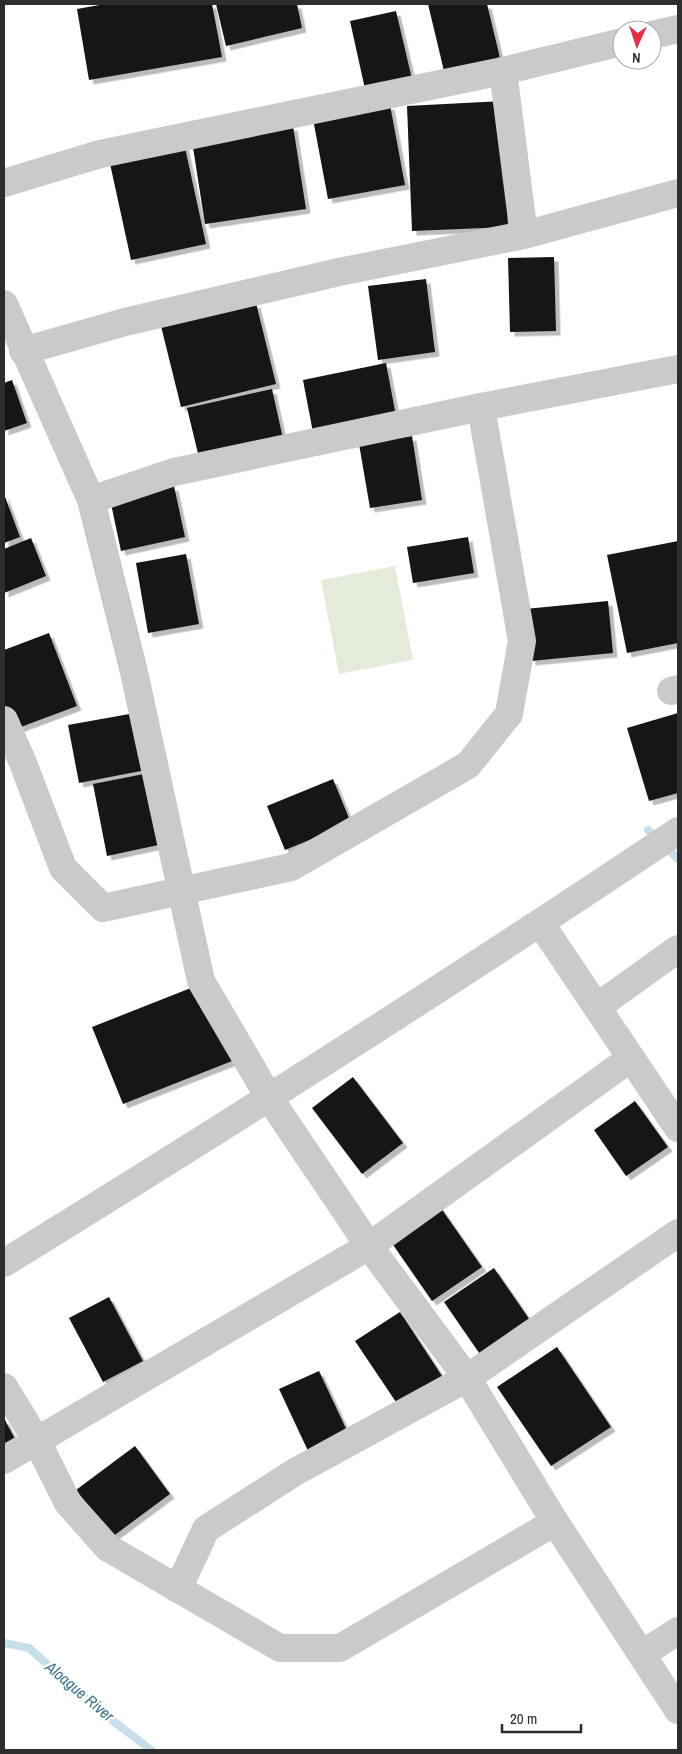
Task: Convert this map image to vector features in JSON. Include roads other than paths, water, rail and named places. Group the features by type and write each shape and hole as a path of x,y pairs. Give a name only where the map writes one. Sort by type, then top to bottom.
{"street":[{"path":"662,33 678,29"},
{"path":"4,183 100,154 503,71 612,44"},
{"path":"503,71 524,235"},
{"path":"23,351 125,322 309,279 524,235 678,193"},
{"path":"4,304 23,351 91,500 134,672 201,982 270,1099 369,1246 467,1378 555,1522 678,1710"},
{"path":"91,500 174,472 481,407 678,369"},
{"path":"4,720 13,766 63,868 103,908 291,867 468,765 509,714 522,640 481,407"},
{"path":"4,1263 270,1099 542,924 678,832"},
{"path":"542,924 678,1128"},
{"path":"597,1007 678,949"},
{"path":"4,1460 369,1246 631,1058"},
{"path":"178,1589 206,1529 295,1472 467,1378 678,1233"},
{"path":"4,1387 37,1441 68,1502 108,1548 280,1648 340,1648 555,1522"},
{"path":"642,1654 678,1631"}],"waterway":[{"path":"648,830 678,859"},
{"name":"Aloague River","path":"4,1643 29,1648 95,1707 151,1750"}]}
